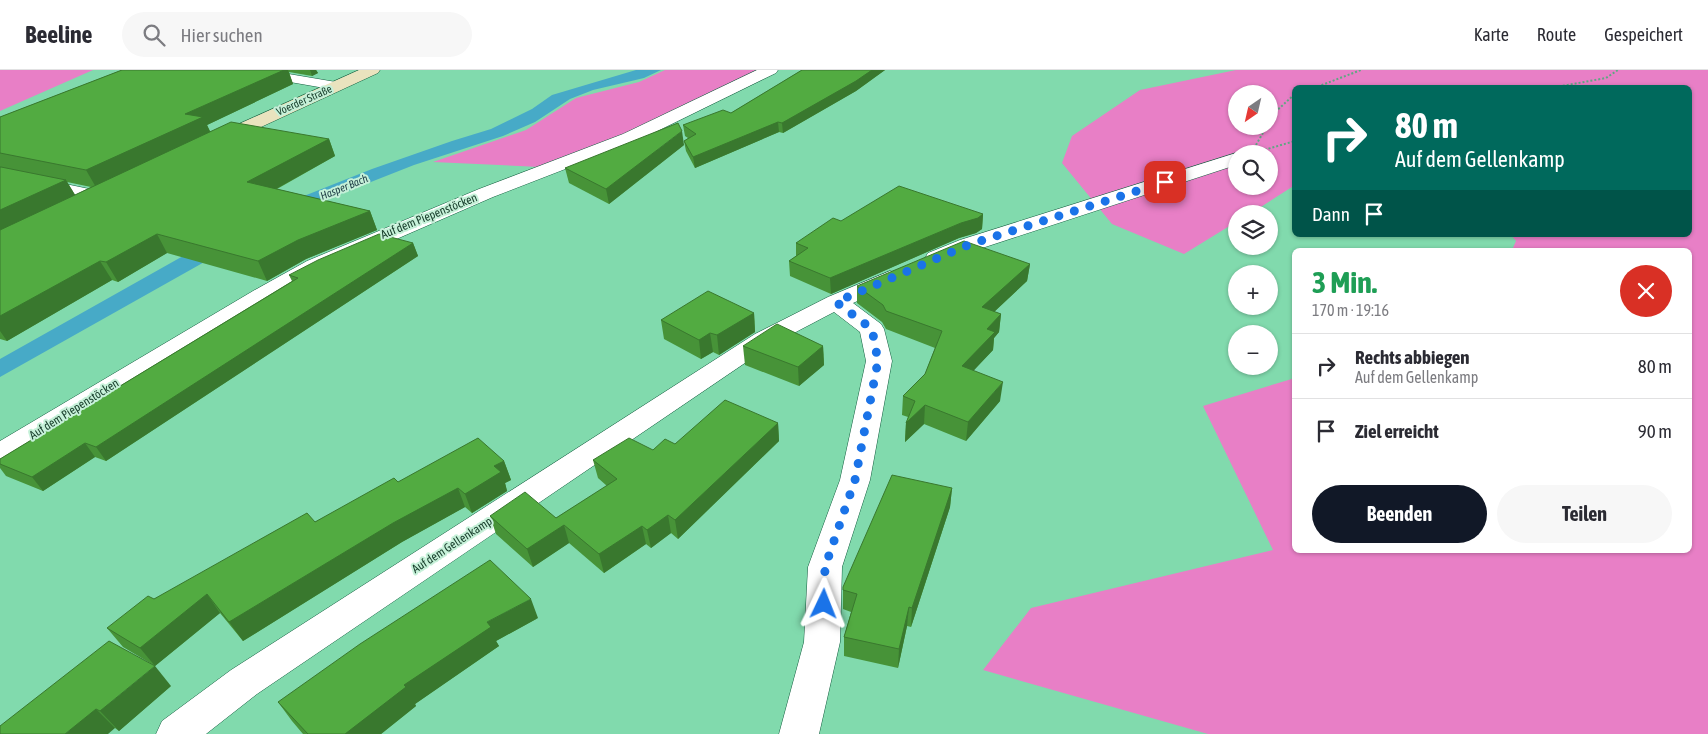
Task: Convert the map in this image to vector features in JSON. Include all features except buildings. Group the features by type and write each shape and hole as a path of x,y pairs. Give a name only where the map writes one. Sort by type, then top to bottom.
{"main road":[{"name":"Voerder Straße","path":"202,147 372,70"},
{"path":"71,209 108,192"}],"street":[{"name":"Auf dem Piepenstöcken","path":"0,454 261,296 315,266 486,193 629,138 770,70"},
{"name":"Auf dem Gellenkamp","path":"176,734 244,682 764,338 836,302 968,245 1228,162"},
{"path":"799,734 822,642 825,567 855,480 878,361 872,329 836,302"}],"lane":[{"path":"244,70 342,83"},
{"path":"301,70 342,83"},
{"path":"0,178 13,178 108,192"}],"path":[{"path":"1322,85 1361,70"},
{"path":"1568,85 1606,78 1618,70"},
{"path":"1278,109 1292,97"},
{"path":"1278,146 1292,142"}],"shaded area":[{"path":"0,70 93,70 0,111"},
{"path":"665,70 766,70 622,137 540,167 433,162 526,130 576,98 639,82"},
{"path":"1236,70 1708,70 1708,734 1208,734 983,670 1031,608 1273,550 1203,406 1292,379 1292,553 1692,553 1692,248 1513,248 1516,241 1513,237 1692,237 1692,85 1292,85 1292,187 1264,205 1228,205 1228,227 1184,254 1112,224 1062,163 1072,136 1140,90"}],"water":[{"name":"Hasper Bach","path":"636,70 661,70 644,78 593,90 570,99 535,122 503,136 414,165 279,220 0,377 0,359 256,215 372,169 491,129 532,109 552,95"}],"route":[{"path":"824,604 825,567 855,480 878,361 872,329 836,302 968,245 1165,182"}]}
